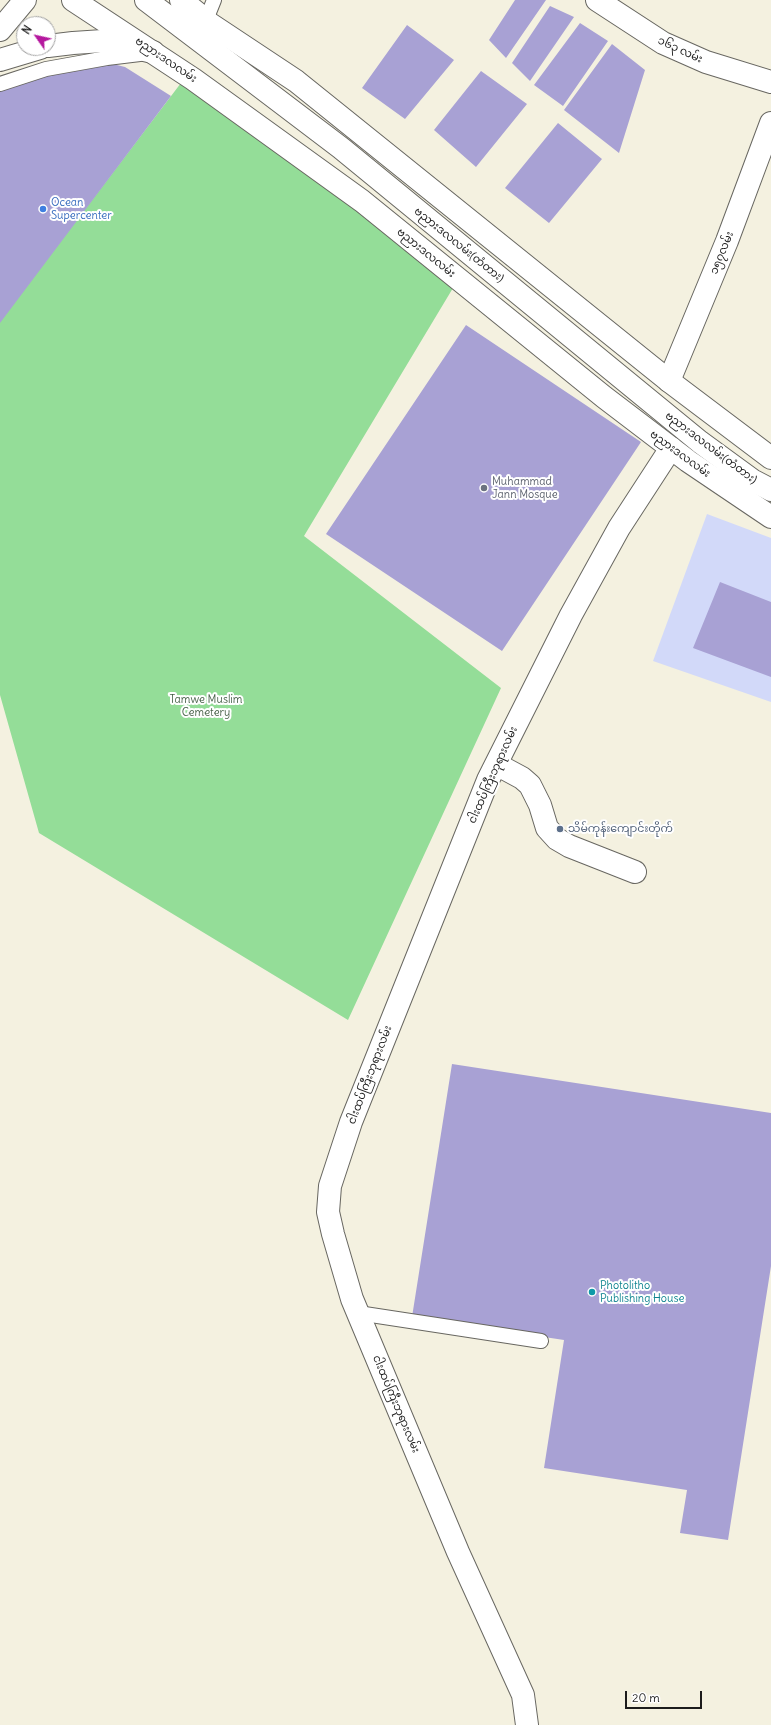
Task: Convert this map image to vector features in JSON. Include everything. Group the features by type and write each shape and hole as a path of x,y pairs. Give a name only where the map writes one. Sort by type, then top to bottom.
{"main road":[{"path":"0,30 25,0"},
{"name":"ဗညားဒလလမ်း","path":"73,0 153,52 362,201 530,338 671,448 771,517"},
{"name":"ဗညားဒလလမ်း(တံတား)","path":"146,0 341,148 700,442 752,480 771,490"},
{"path":"172,0 206,20 296,81 669,381 771,458"},
{"path":"181,0 206,20"},
{"name":"၁၆၃ လမ်း","path":"597,0 663,43 706,62 771,82"},
{"path":"56,45 104,41 153,52"},
{"path":"0,60 16,55"},
{"name":"၁၅၇လမ်း","path":"669,381 727,241 771,123"},
{"name":"ငါးထပ်ကြီးဘုရားလမ်း","path":"527,1725 523,1695 458,1552 358,1313 333,1234 328,1212 330,1186 351,1122 496,764 575,608 619,528 671,448"},
{"path":"496,764 522,778 530,785 540,805 547,828 558,839 569,846 635,872"}],"lane":[{"path":"206,20 214,0"},
{"path":"0,84 46,69 107,58 153,52"},
{"path":"358,1313 541,1341"}],"shaded area":[{"path":"707,514 771,538 771,702 653,661"}],"green space":[{"name":"Tamwe Muslim Cemetery","path":"184,79 456,283 304,536 501,688 348,1020 39,833 0,695 0,321"}],"building":[{"path":"515,0 546,0 506,58 489,40"},
{"path":"550,6 574,17 530,81 512,63"},
{"path":"580,23 608,41 563,106 534,85"},
{"path":"407,25 454,60 405,119 362,88"},
{"path":"612,44 645,70 619,153 564,110"},
{"name":"Ocean Supercenter","path":"105,62 125,67 171,96 0,323 0,90 30,80"},
{"path":"481,71 527,104 476,167 434,130"},
{"path":"558,123 602,159 549,223 505,188"},
{"name":"Muhammad Jann Mosque","path":"466,325 641,442 502,651 326,534"},
{"path":"720,582 771,602 771,677 693,648"},
{"name":"Photolitho Publishing House","path":"452,1064 771,1113 771,1266 728,1540 680,1533 687,1490 544,1468 564,1340 412,1317"}],"place":[{"name":"Ocean Supercenter","path":"43,209"},
{"name":"Muhammad Jann Mosque","path":"484,488"},
{"name":"သိမ်ကုန်းကျောင်းတိုက်","path":"560,829"},
{"name":"Photolitho Publishing House","path":"592,1292"}]}
